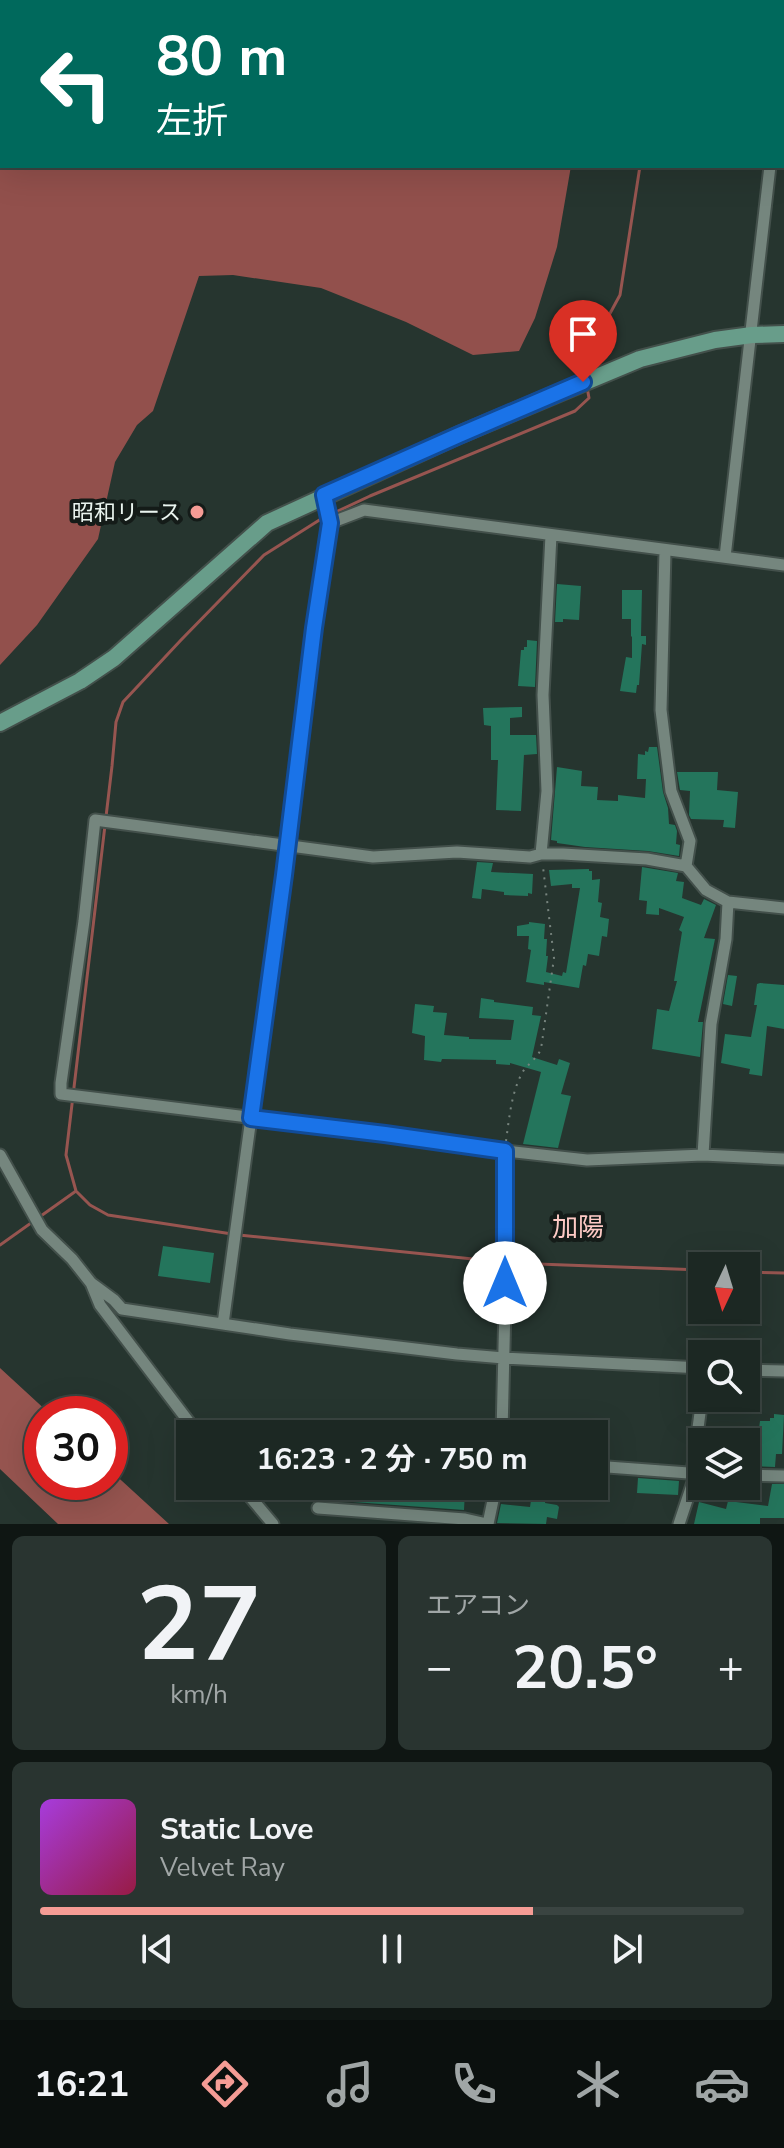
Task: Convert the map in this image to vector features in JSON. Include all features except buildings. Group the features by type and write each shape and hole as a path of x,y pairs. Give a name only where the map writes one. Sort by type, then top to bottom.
{"street":[{"path":"725,557 770,168"},
{"path":"0,723 80,681 114,658 267,523 459,435 640,359 715,340 784,334"},
{"path":"223,1324 330,523 324,495"},
{"path":"330,523 364,510 784,565"},
{"path":"541,854 547,791 543,695 551,535"},
{"path":"665,551 661,710 671,791 690,841 686,866"},
{"path":"784,908 728,902 706,890 686,866 647,859 457,852 373,857 95,820 61,1083 61,1094 587,1160 703,1155 784,1159"},
{"path":"703,1155 711,1024 726,939 728,902"},
{"path":"502,1420 505,1151"},
{"path":"0,1155 42,1230 91,1283 122,1309 290,1334 504,1358 688,1367"},
{"path":"91,1283 100,1305 187,1420"},
{"path":"760,1370 784,1371"},
{"path":"608,1467 688,1472"},
{"path":"760,1475 784,1476"},
{"path":"679,1524 688,1498"},
{"path":"253,1500 273,1524"},
{"path":"318,1508 465,1519 487,1524 493,1500"}],"path":[{"path":"505,1151 512,1104 522,1073 537,1058 541,1049 554,958 541,854"}],"shaded area":[{"path":"0,168 571,168 557,247 535,318 519,351 473,355 406,322 321,288 233,275 199,276 153,411 137,425 115,462 98,539 37,625 0,665"},
{"path":"0,1368 30,1396 24,1396 24,1492 0,1469"},
{"path":"128,1486 169,1524 58,1524 33,1500 128,1500"}],"waterway":[{"path":"584,376 595,341 620,295 640,168"},
{"path":"0,1245 76,1191 66,1155 116,722 123,702 264,555 321,519 370,496 575,411 589,398 587,387"},
{"path":"77,1192 90,1205 108,1215 232,1234"},
{"path":"239,1235 502,1262"},
{"path":"510,1263 688,1269"},
{"path":"760,1272 784,1273"}],"place":[{"name":"昭和リース","path":"197,512"}],"district":[{"name":"加陽","path":"578,1227"}],"route":[{"path":"505,1283 505,1151 251,1118 330,523 324,495 583,382"}]}
